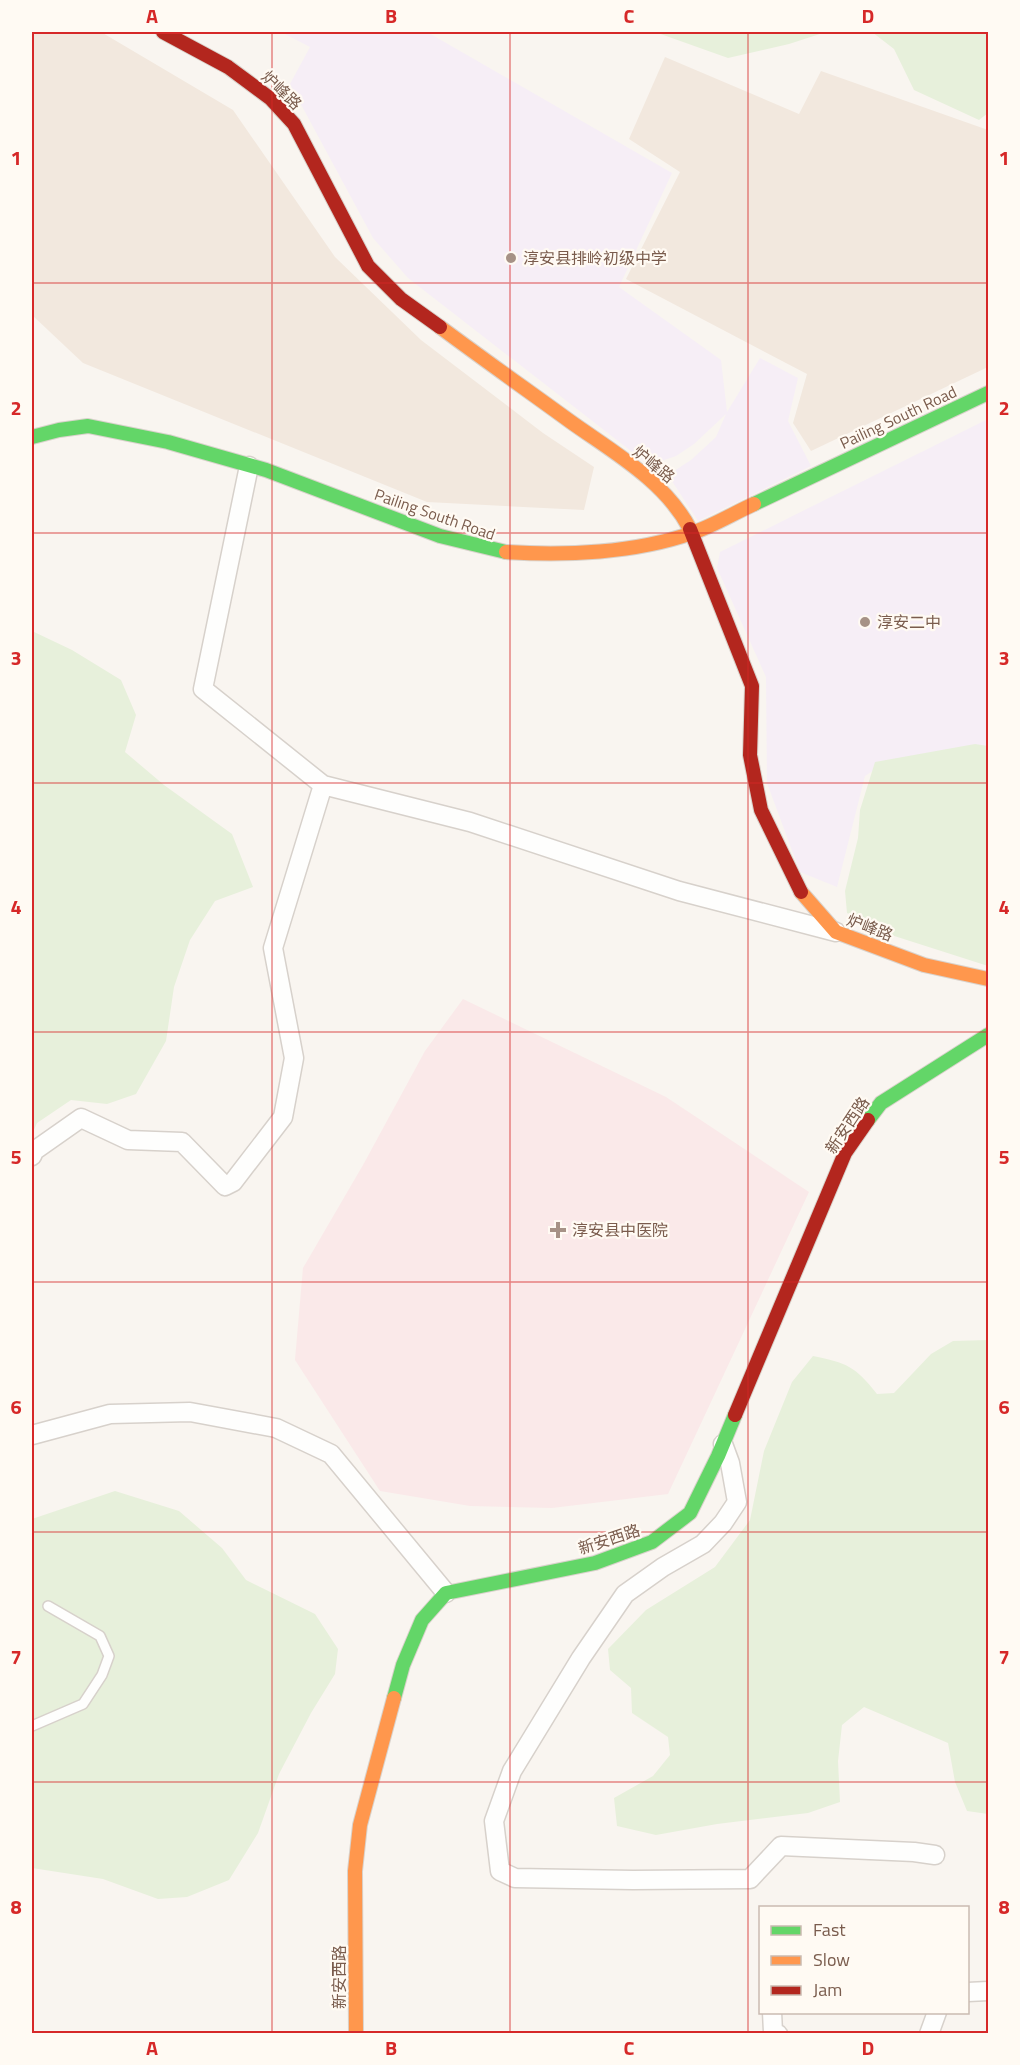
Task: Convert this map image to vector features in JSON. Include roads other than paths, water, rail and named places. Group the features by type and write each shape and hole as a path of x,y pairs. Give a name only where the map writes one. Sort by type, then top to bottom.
{"street":[{"name":"炉峰路","path":"163,32 228,67 250,82 271,99 294,124 368,266 401,299 633,467 668,496 682,513 752,686 750,755 761,810 799,890 836,932 924,965 988,979"},
{"name":"Pailing South Road","path":"32,437 59,429 88,426 168,442 249,466 440,536 500,552 545,555 638,547 692,533 988,393"},
{"path":"249,466 203,689 323,785 470,822 679,891 836,932"},
{"path":"32,1156 34,1151 81,1118 128,1140 182,1142 225,1186 233,1182 283,1117 294,1058 273,948 323,785"},
{"name":"新安西路","path":"356,2034 355,1871 360,1825 403,1665 422,1620 446,1593 595,1563 652,1542 690,1513 723,1444 845,1153 881,1103 988,1035"},
{"path":"32,1435 110,1414 133,1413 190,1412 276,1428 331,1454 446,1593"},
{"path":"723,1444 730,1463 737,1502 723,1523 703,1544 663,1567 624,1594 581,1658 512,1771 494,1821 500,1871 515,1878 750,1879 781,1846 935,1855"},
{"path":"969,1992 988,1991"},
{"path":"772,2014 773,2032 778,2034"},
{"path":"929,2034 937,2014"}],"lane":[{"path":"32,1726 83,1704 102,1675 109,1656 100,1636 48,1606"}],"place":[{"name":"淳安县排岭初级中学","path":"511,258"},
{"name":"淳安二中","path":"865,622"},
{"name":"淳安县中医院","path":"558,1230"}]}
